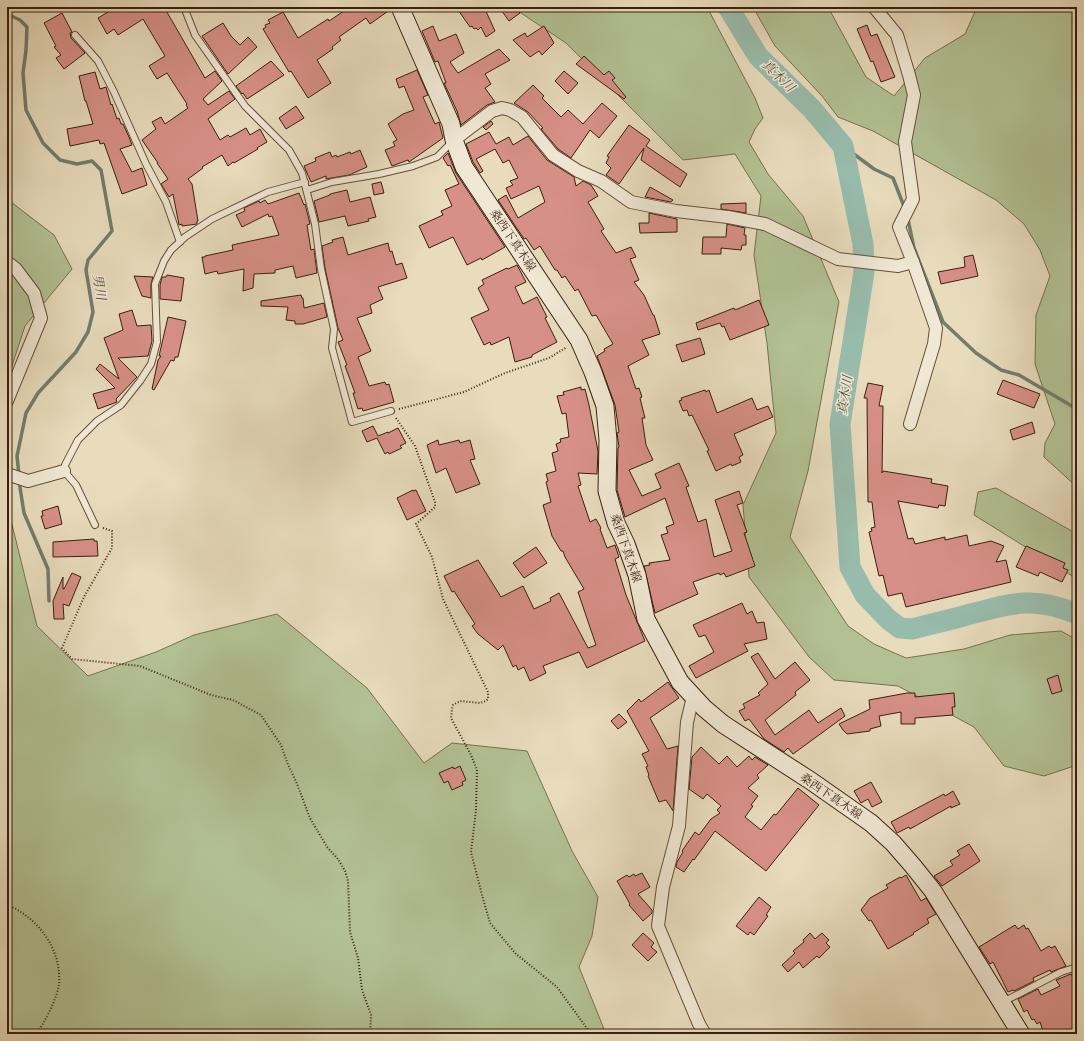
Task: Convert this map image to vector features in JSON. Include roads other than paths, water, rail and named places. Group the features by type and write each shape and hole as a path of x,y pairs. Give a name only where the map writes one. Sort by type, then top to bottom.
{"main road":[{"name":"桑西下真木線","path":"400,7 451,124 454,140 464,166 579,340 593,372 605,406 608,440 607,491 616,523 626,544 637,575 646,619 680,682 692,697 723,724 811,781 871,823 893,844 933,891 1021,1034"}],"street":[{"path":"874,7 897,34 910,75 914,95 905,142 913,199 899,227 936,328 934,344 910,424"},
{"path":"454,140 492,110 502,108 510,110 522,117 553,155 578,171 601,181 631,202 676,211 728,217 765,224 838,259 898,266 913,262"},
{"path":"7,262 16,269 34,293 41,318 7,401"},
{"path":"7,474 28,481 64,472"},
{"path":"692,697 687,722 679,826 663,887 658,926 699,1024 705,1034"}],"lane":[{"path":"184,7 195,35 246,106 289,150 302,172 315,224 321,269 334,329 332,348 352,422 391,411"},
{"path":"75,35 98,61 114,92 146,164 166,202 180,242"},
{"path":"307,190 332,182 379,174 413,166 437,157 454,140"},
{"path":"94,525 76,485 64,472 65,465 78,440 97,421 121,404 140,381 151,364 157,342 154,284 164,261 171,250 180,242 212,219 268,192 305,182"},
{"path":"1002,1002 1061,972 1077,967"}],"waterway":[{"name":"真木川","path":"728,7 758,56 812,109 843,146 863,244 864,272 840,424 850,567 865,595 888,619 900,628 912,629 991,609 1018,604 1046,604 1077,614"},
{"name":"男川","path":"7,14 20,20 27,27 23,73 26,110 43,143 60,160 77,164 92,161 101,170 112,231 88,260 86,270 93,312 88,332 76,352 38,393 26,413 17,456 19,475"},
{"path":"843,146 874,169 893,178 905,209"},
{"path":"908,219 914,248 943,322 976,353 1001,370 1019,375 1077,409"},
{"name":"男川","path":"19,481 24,513 48,569 49,601"}]}
